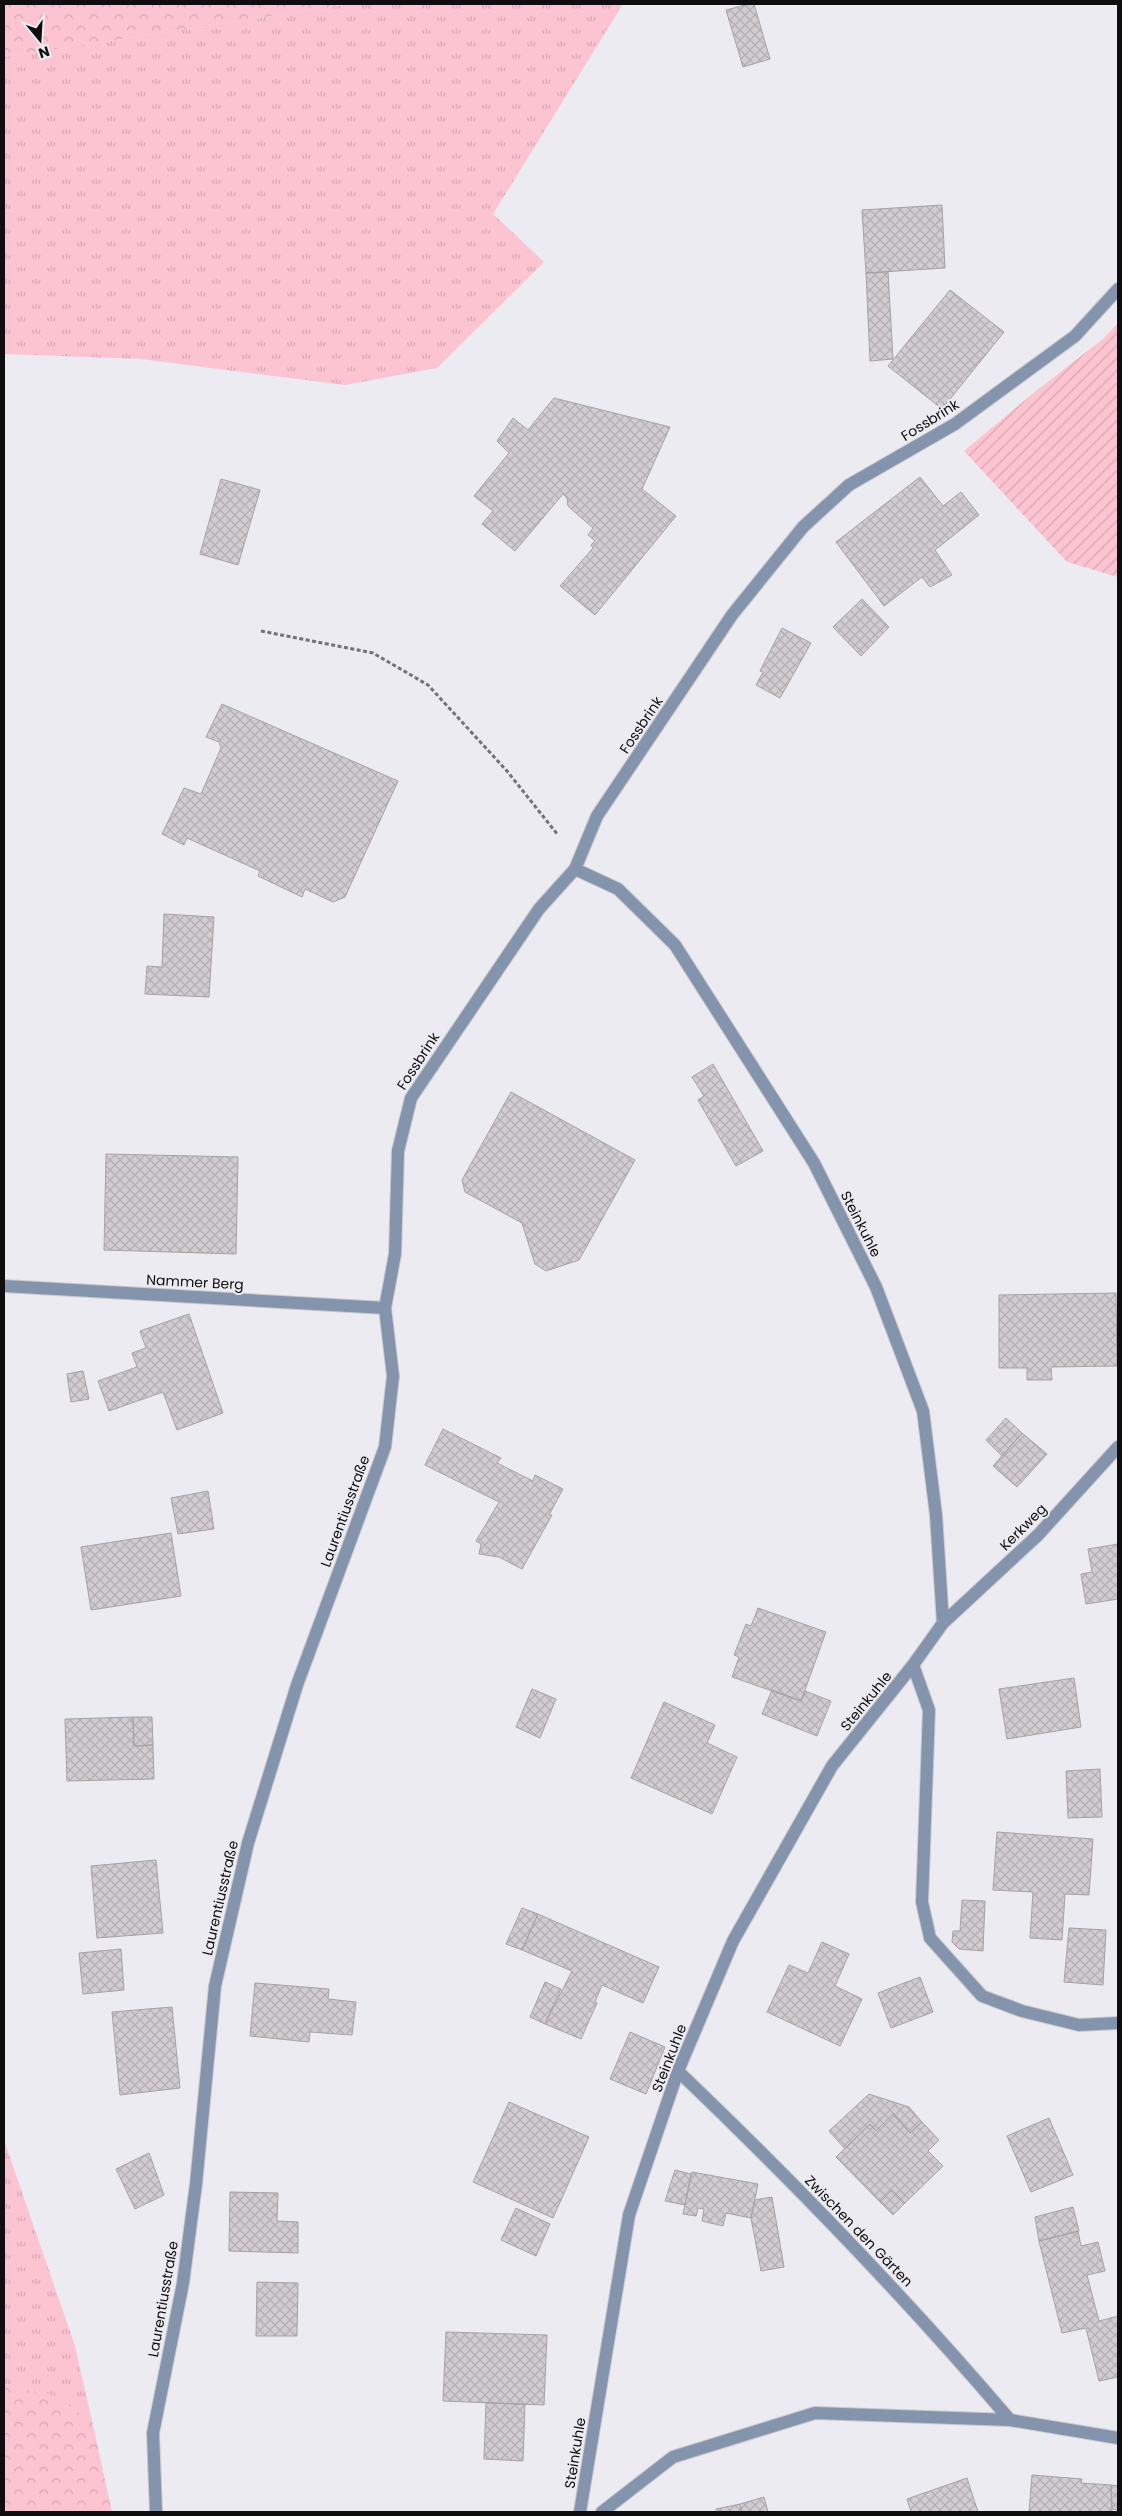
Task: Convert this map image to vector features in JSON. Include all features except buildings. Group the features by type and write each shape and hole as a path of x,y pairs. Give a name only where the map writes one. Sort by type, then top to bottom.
{"street":[{"name":"Fossbrink","path":"385,1308 395,1254 398,1151 410,1098 539,909 577,864 597,816 732,616 803,527 849,485 955,424 1075,336 1118,289"},
{"name":"Steinkuhle","path":"577,864 618,889 675,945 814,1163 876,1287 923,1411 936,1515 943,1623 914,1666 832,1766 733,1941 678,2071 629,2215 580,2512"},
{"name":"Nammer Berg","path":"4,1286 385,1308"},
{"name":"Laurentiusstraße","path":"156,2512 153,2433 184,2273 196,2184 215,1986 248,1843 297,1686 385,1446 393,1376 385,1308"},
{"name":"Kerkweg","path":"943,1623 1038,1535 1118,1447"},
{"path":"914,1666 929,1710 922,1902 930,1938 982,1996 1022,2011 1079,2025 1118,2023"},
{"name":"Zwischen den Gärten","path":"678,2071 744,2134 937,2334 1010,2420"},
{"path":"602,2512 673,2457 815,2413 1010,2420 1118,2438"}],"path":[{"path":"261,631 373,653 428,685 507,771 577,864"}],"green space":[{"path":"4,4 352,4 4,57"},
{"path":"352,4 623,4 493,214 544,262 437,368 345,385 141,359 4,354 4,57"},
{"path":"1118,323 1118,577 1067,562 964,451 1036,391 1103,339"},
{"path":"4,2140 75,2346 92,2421 51,2395 4,2384"},
{"path":"4,2384 51,2395 92,2421 112,2512 4,2512"}]}
